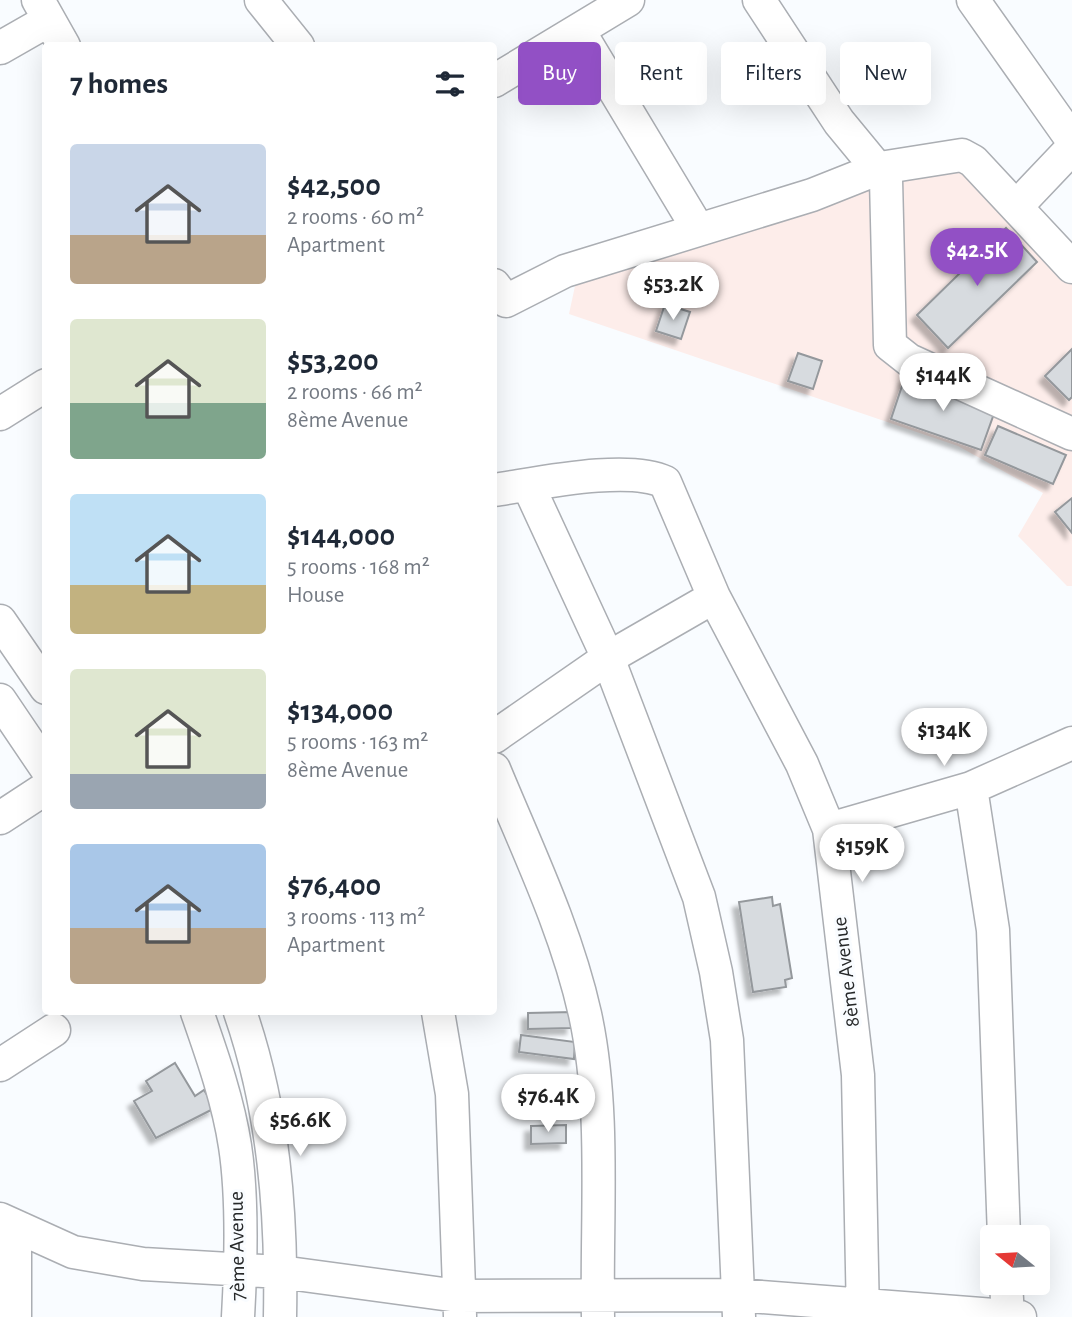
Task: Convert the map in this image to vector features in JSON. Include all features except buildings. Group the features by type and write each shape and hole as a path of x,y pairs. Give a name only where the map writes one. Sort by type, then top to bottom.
{"street":[{"path":"497,79 628,0"},
{"path":"759,0 839,122 880,168 886,179 890,345 909,360 1072,434"},
{"path":"973,0 1072,140"},
{"path":"273,4 296,42"},
{"path":"0,48 50,22"},
{"path":"579,31 698,229"},
{"path":"1017,206 1072,148"},
{"path":"498,300 565,271 812,195 880,168 962,155 972,161 1017,206 1072,267"},
{"path":"0,414 42,388"},
{"name":"8ème Avenue","path":"528,485 604,476 654,477 665,482 673,495 714,597 802,764 830,830 858,1075 863,1310"},
{"path":"497,490 528,485 607,658 699,897 716,972 727,1040 738,1306"},
{"path":"497,735 607,658 714,597"},
{"path":"0,621 42,682"},
{"path":"0,700 42,762"},
{"path":"830,830 971,788 1072,743"},
{"path":"497,776 569,950 586,1016 596,1080 598,1305"},
{"path":"971,788 993,930 1004,1225"},
{"path":"0,818 42,791"},
{"name":"7ème Avenue","path":"198,1015 219,1078 235,1146 240,1271 238,1317"},
{"name":"7ème Avenue","path":"241,1015 256,1058 273,1150 281,1272 280,1317"},
{"path":"439,1015 452,1094 459,1306"},
{"path":"0,1065 54,1030"},
{"path":"15,1317 7,1224 73,1252 143,1264 281,1272 459,1306 738,1306 1020,1317"},
{"path":"1007,1295 1008,1316"}],"shaded area":[{"path":"958,150 1072,274 1072,586 1067,586 1018,536 1043,493 958,446 569,314 578,272"}]}
